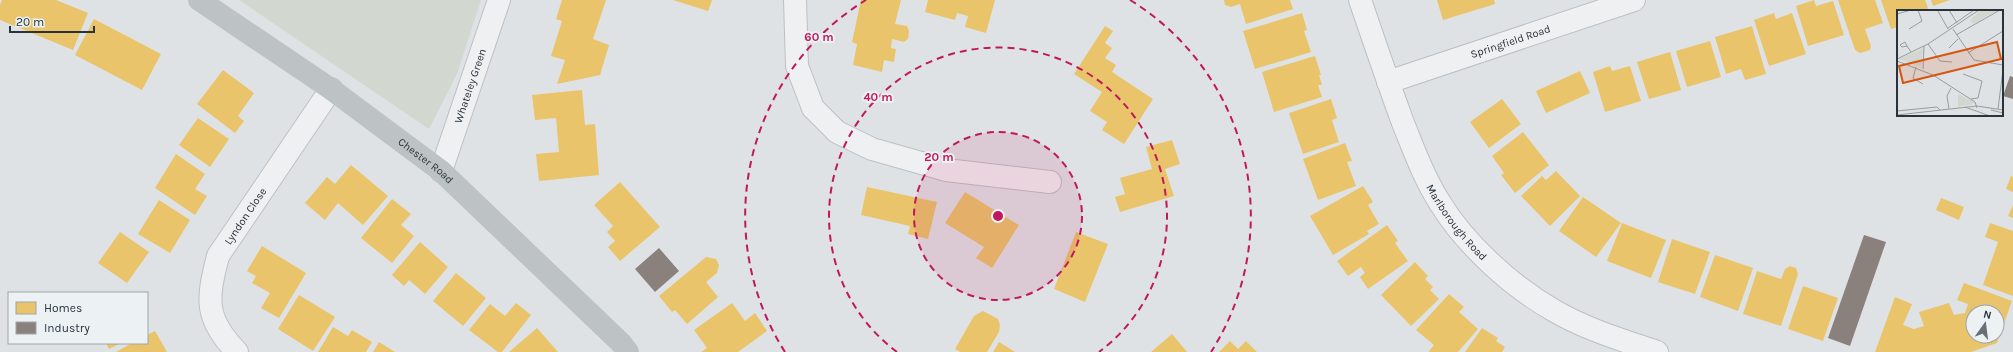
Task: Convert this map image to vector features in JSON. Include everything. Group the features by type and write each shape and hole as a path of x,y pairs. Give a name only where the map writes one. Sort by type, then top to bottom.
{"main road":[{"name":"Chester Road","path":"199,0 331,89 441,171 621,343 628,352"}],"street":[{"name":"Whateley Green","path":"441,171 499,0"},
{"path":"794,0 797,66 813,108 837,132 872,149 946,170 1050,182"},
{"name":"Marlborough Road","path":"1360,0 1388,82 1419,163 1440,203 1471,244 1506,279 1553,311 1605,334 1657,352"},
{"name":"Springfield Road","path":"1388,82 1634,0"},
{"name":"Lyndon Close","path":"237,352 214,321 210,308 209,288 218,256 331,89"}],"shaded area":[{"path":"239,0 481,0 457,74 429,129"}],"building: Homes":[{"path":"2,0 56,0 88,13 73,50 0,20 0,5"},
{"path":"562,0 606,0 593,39 609,45 600,75 557,84 565,60 551,56 562,21 556,19"},
{"path":"673,0 712,0 708,11"},
{"path":"861,0 901,0 895,24 907,26 909,31 908,39 904,42 892,39 891,48 896,49 894,62 884,60 882,72 853,65 857,44 852,42"},
{"path":"928,0 995,0 986,33 965,27 968,16 957,13 955,20 925,12"},
{"path":"1224,0 1290,0 1293,9 1246,24 1240,4 1231,7 1225,5"},
{"path":"1437,0 1494,0 1495,4 1443,20"},
{"path":"1814,0 1816,6 1833,1 1844,35 1808,46 1796,6"},
{"path":"1838,0 1875,0 1883,23 1865,29 1871,46 1870,50 1860,53 1855,50"},
{"path":"1881,0 1925,0 1929,10 1897,10 1897,27 1891,29"},
{"path":"1931,0 1950,0 1933,6"},
{"path":"1302,13 1307,30 1304,31 1311,52 1255,69 1243,31"},
{"path":"1774,13 1776,19 1792,13 1806,54 1769,66 1754,20"},
{"path":"94,19 161,54 142,90 75,55"},
{"path":"1105,26 1113,31 1105,43 1112,48 1105,58 1116,65 1112,72 1153,99 1124,144 1102,130 1107,122 1090,111 1102,92 1074,74"},
{"path":"1752,26 1766,74 1745,80 1741,69 1726,74 1715,37"},
{"path":"1710,41 1721,77 1687,87 1676,51"},
{"path":"1670,52 1681,90 1649,99 1637,62"},
{"path":"1315,56 1321,75 1319,75 1322,85 1318,85 1322,97 1274,112 1262,72"},
{"path":"1610,66 1612,71 1630,66 1641,101 1605,112 1593,72"},
{"path":"223,70 254,93 238,116 244,121 235,133 197,104"},
{"path":"1580,71 1590,93 1546,113 1536,91"},
{"path":"582,90 585,125 595,124 599,175 539,181 536,154 559,152 556,118 535,120 532,95"},
{"path":"1331,99 1337,118 1332,120 1339,142 1303,154 1289,113"},
{"path":"1502,99 1521,124 1489,148 1470,122"},
{"path":"198,118 229,139 210,167 179,145"},
{"path":"1523,132 1549,165 1515,193 1501,175 1504,173 1492,156"},
{"path":"1172,140 1180,164 1165,169 1174,196 1120,212 1115,197 1125,194 1120,178 1152,169 1146,147"},
{"path":"1345,143 1352,161 1347,162 1356,186 1318,200 1303,159"},
{"path":"176,154 205,174 195,189 207,196 195,215 155,188"},
{"path":"351,165 388,196 363,225 338,203 325,220 305,203 327,177 335,184"},
{"path":"1556,171 1580,196 1550,226 1521,196 1542,176 1546,180"},
{"path":"2011,176 2013,177 2013,192 2006,189"},
{"path":"620,182 660,227 620,261 608,247 615,241 607,232 613,226 594,205"},
{"path":"1363,186 1373,202 1368,205 1379,224 1367,231 1369,234 1333,255 1310,216"},
{"path":"867,187 937,202 928,239 908,234 910,226 861,215"},
{"path":"965,192 1019,225 992,268 976,258 984,247 945,223"},
{"path":"1583,197 1621,223 1596,257 1559,231"},
{"path":"1941,198 1964,207 1959,220 1936,210"},
{"path":"392,199 411,214 401,225 414,236 392,263 361,238"},
{"path":"159,200 190,220 170,253 138,234"},
{"path":"2013,205 2013,218 2008,216"},
{"path":"1622,223 1666,240 1651,278 1607,261"},
{"path":"1990,223 2013,231 2013,296 1983,285 1998,242 1985,237"},
{"path":"1387,225 1398,241 1395,243 1408,261 1368,289 1360,277 1365,273 1361,267 1348,276 1337,261"},
{"path":"120,232 149,252 127,283 98,263"},
{"path":"1076,232 1108,244 1085,302 1054,289"},
{"path":"1672,239 1710,252 1695,294 1658,282"},
{"path":"420,242 448,267 425,294 409,280 404,286 392,275"},
{"path":"262,246 306,273 279,318 261,308 270,293 252,283 256,276 247,271"},
{"path":"1715,255 1753,268 1738,311 1700,297"},
{"path":"706,257 716,259 719,265 717,273 706,282 718,297 687,324 675,310 672,312 659,296"},
{"path":"1415,262 1428,276 1425,279 1433,287 1430,290 1439,299 1411,326 1381,295"},
{"path":"1790,266 1796,268 1798,274 1781,326 1743,314 1757,271 1781,279 1785,269"},
{"path":"456,273 486,298 463,326 433,301"},
{"path":"1964,283 2012,301 2005,321 2005,304 1968,304 1957,300"},
{"path":"1803,286 1838,298 1823,341 1788,329"},
{"path":"1449,294 1464,307 1459,312 1478,329 1458,352 1430,352 1429,351 1434,345 1416,330"},
{"path":"299,295 335,317 313,351 278,329"},
{"path":"1895,297 1912,304 1903,325 1914,329 1924,326 1919,312 1949,303 1954,315 1965,313 1965,344 1994,344 1971,352 1875,352"},
{"path":"516,303 531,315 502,352 498,352 469,330 490,304 505,316"},
{"path":"732,303 745,321 755,313 767,331 738,352 701,352 707,348 694,330"},
{"path":"983,311 998,319 1000,325 999,332 987,352 960,352 955,349 974,316"},
{"path":"333,327 348,336 352,330 372,342 366,352 318,352"},
{"path":"537,328 558,352 509,352"},
{"path":"1482,328 1498,338 1496,341 1505,347 1502,352 1465,352"},
{"path":"155,331 167,352 116,352 130,344 148,344 148,334"},
{"path":"1172,334 1187,352 1151,352"},
{"path":"1230,341 1238,349 1246,341 1257,352 1219,352"},
{"path":"379,342 395,352 373,352"},
{"path":"999,342 1015,352 993,352"},
{"path":"106,344 119,344 109,349"}],"building: Industry":[{"path":"2010,76 2013,77 2013,99 2003,96"},
{"path":"1864,235 1886,242 1850,346 1828,338"},
{"path":"659,248 679,271 655,292 635,269"}]}
